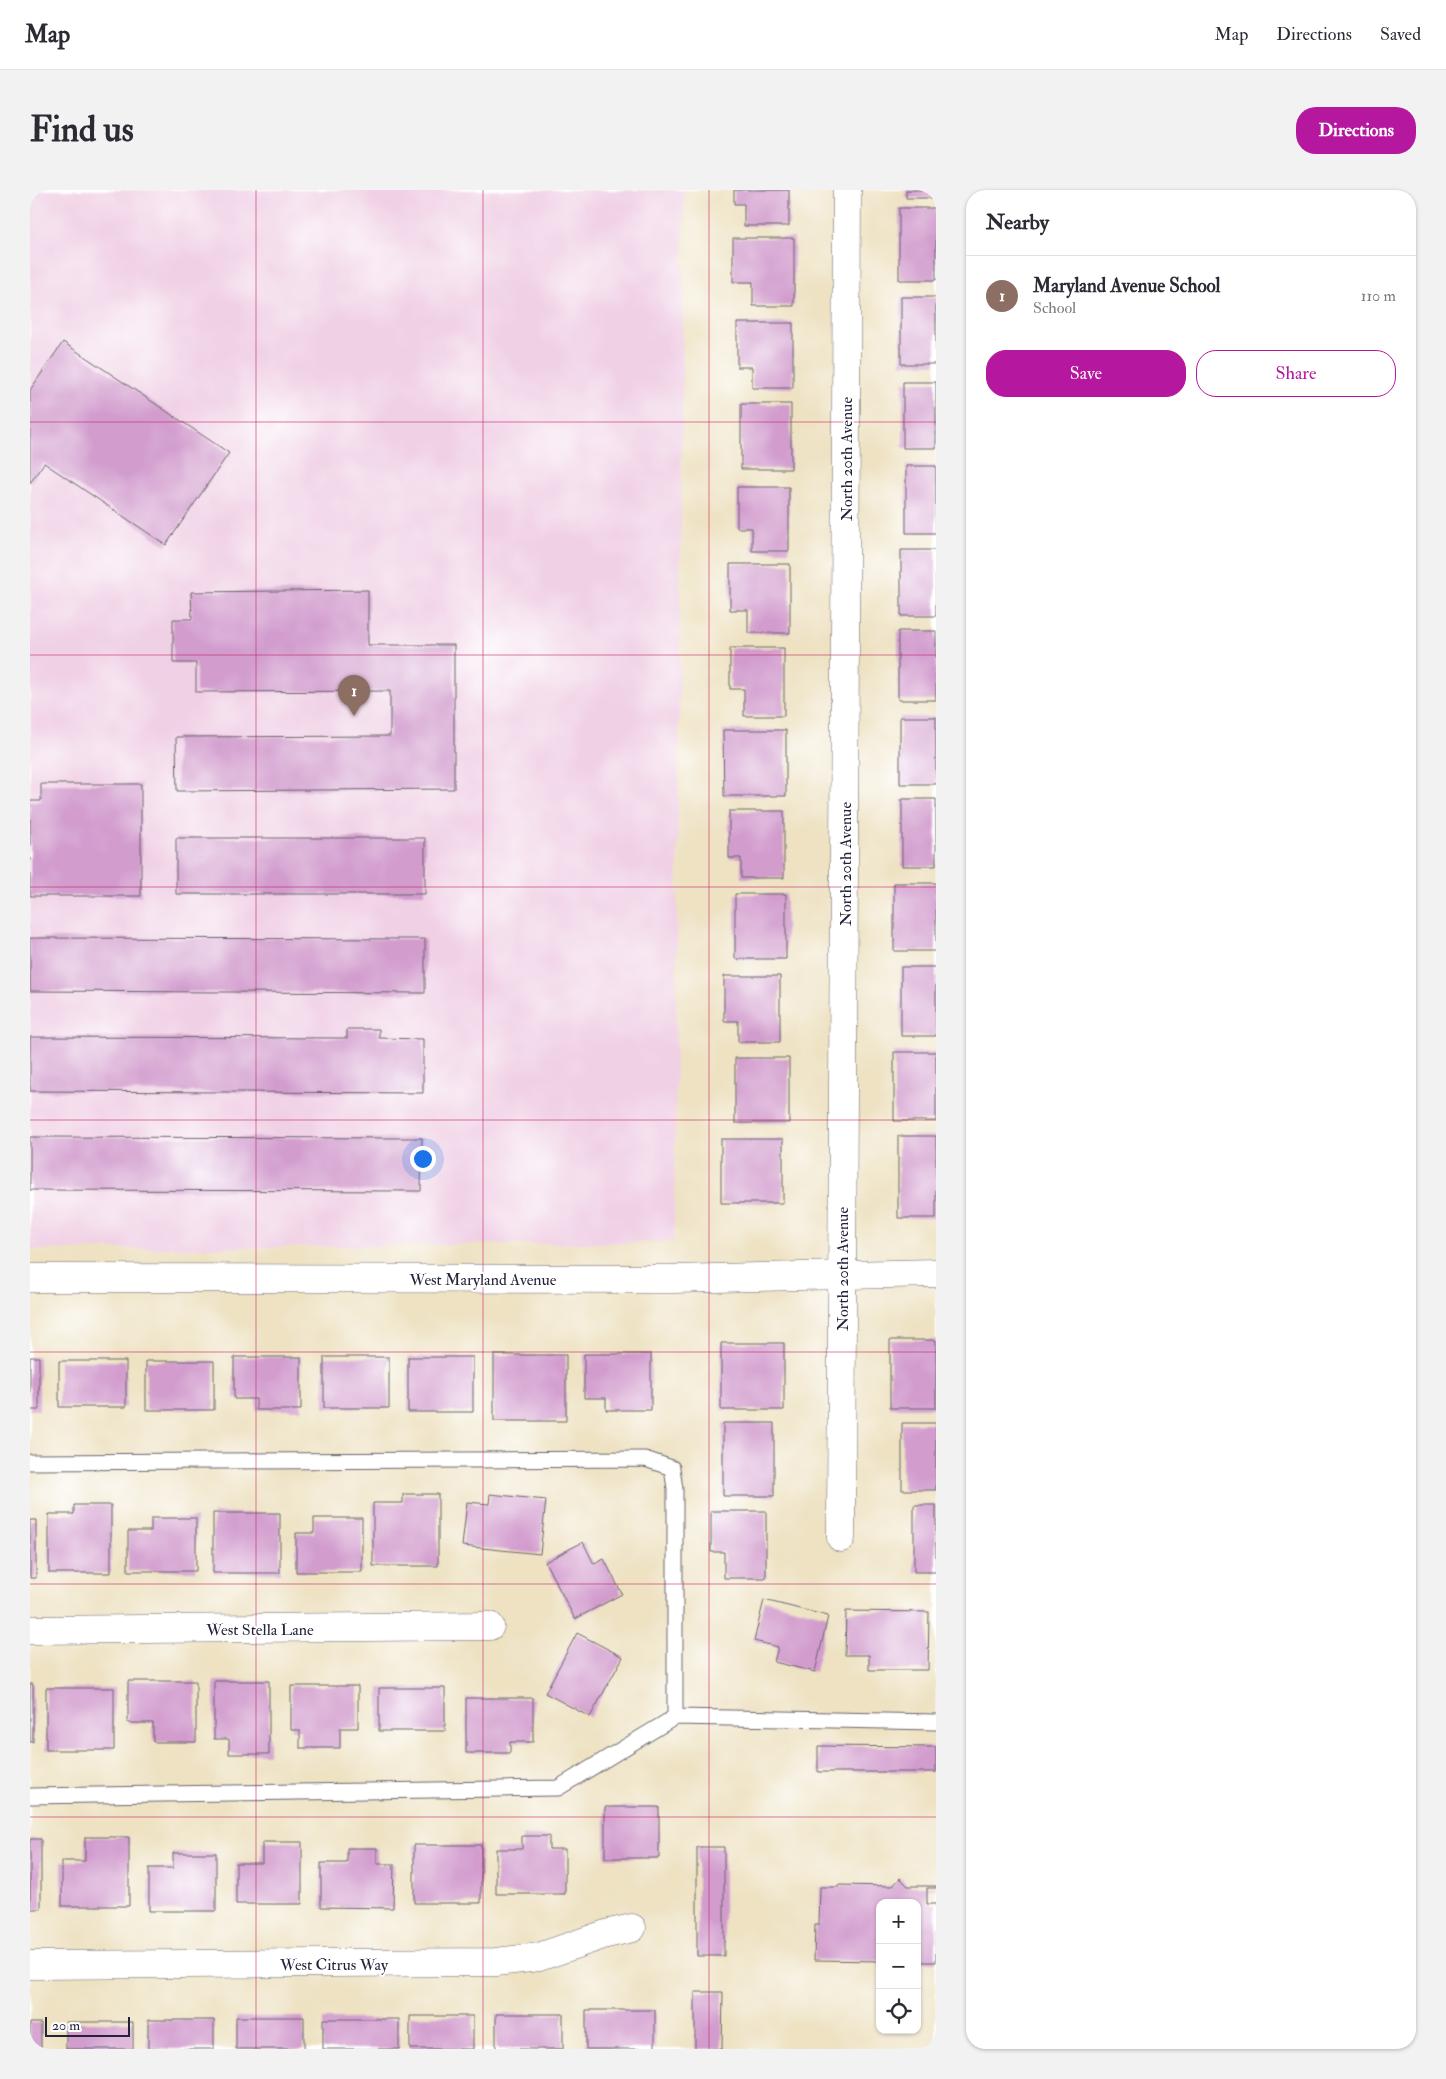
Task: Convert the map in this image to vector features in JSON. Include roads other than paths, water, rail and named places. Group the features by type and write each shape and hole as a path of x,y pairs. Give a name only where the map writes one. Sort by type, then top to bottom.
{"street":[{"name":"North 20th Avenue","path":"841,1538 847,190"},
{"name":"West Maryland Avenue","path":"30,1278 673,1279 936,1273"},
{"name":"West Stella Lane","path":"30,1630 490,1626"},
{"name":"West Citrus Way","path":"30,1965 496,1962 539,1957 606,1934 632,1928"}],"lane":[{"path":"30,1462 645,1459 672,1468 676,1488 676,1717"},
{"path":"30,1796 558,1788 676,1717 936,1722"}],"place":[{"name":"Maryland Avenue School","path":"354,716"}]}
